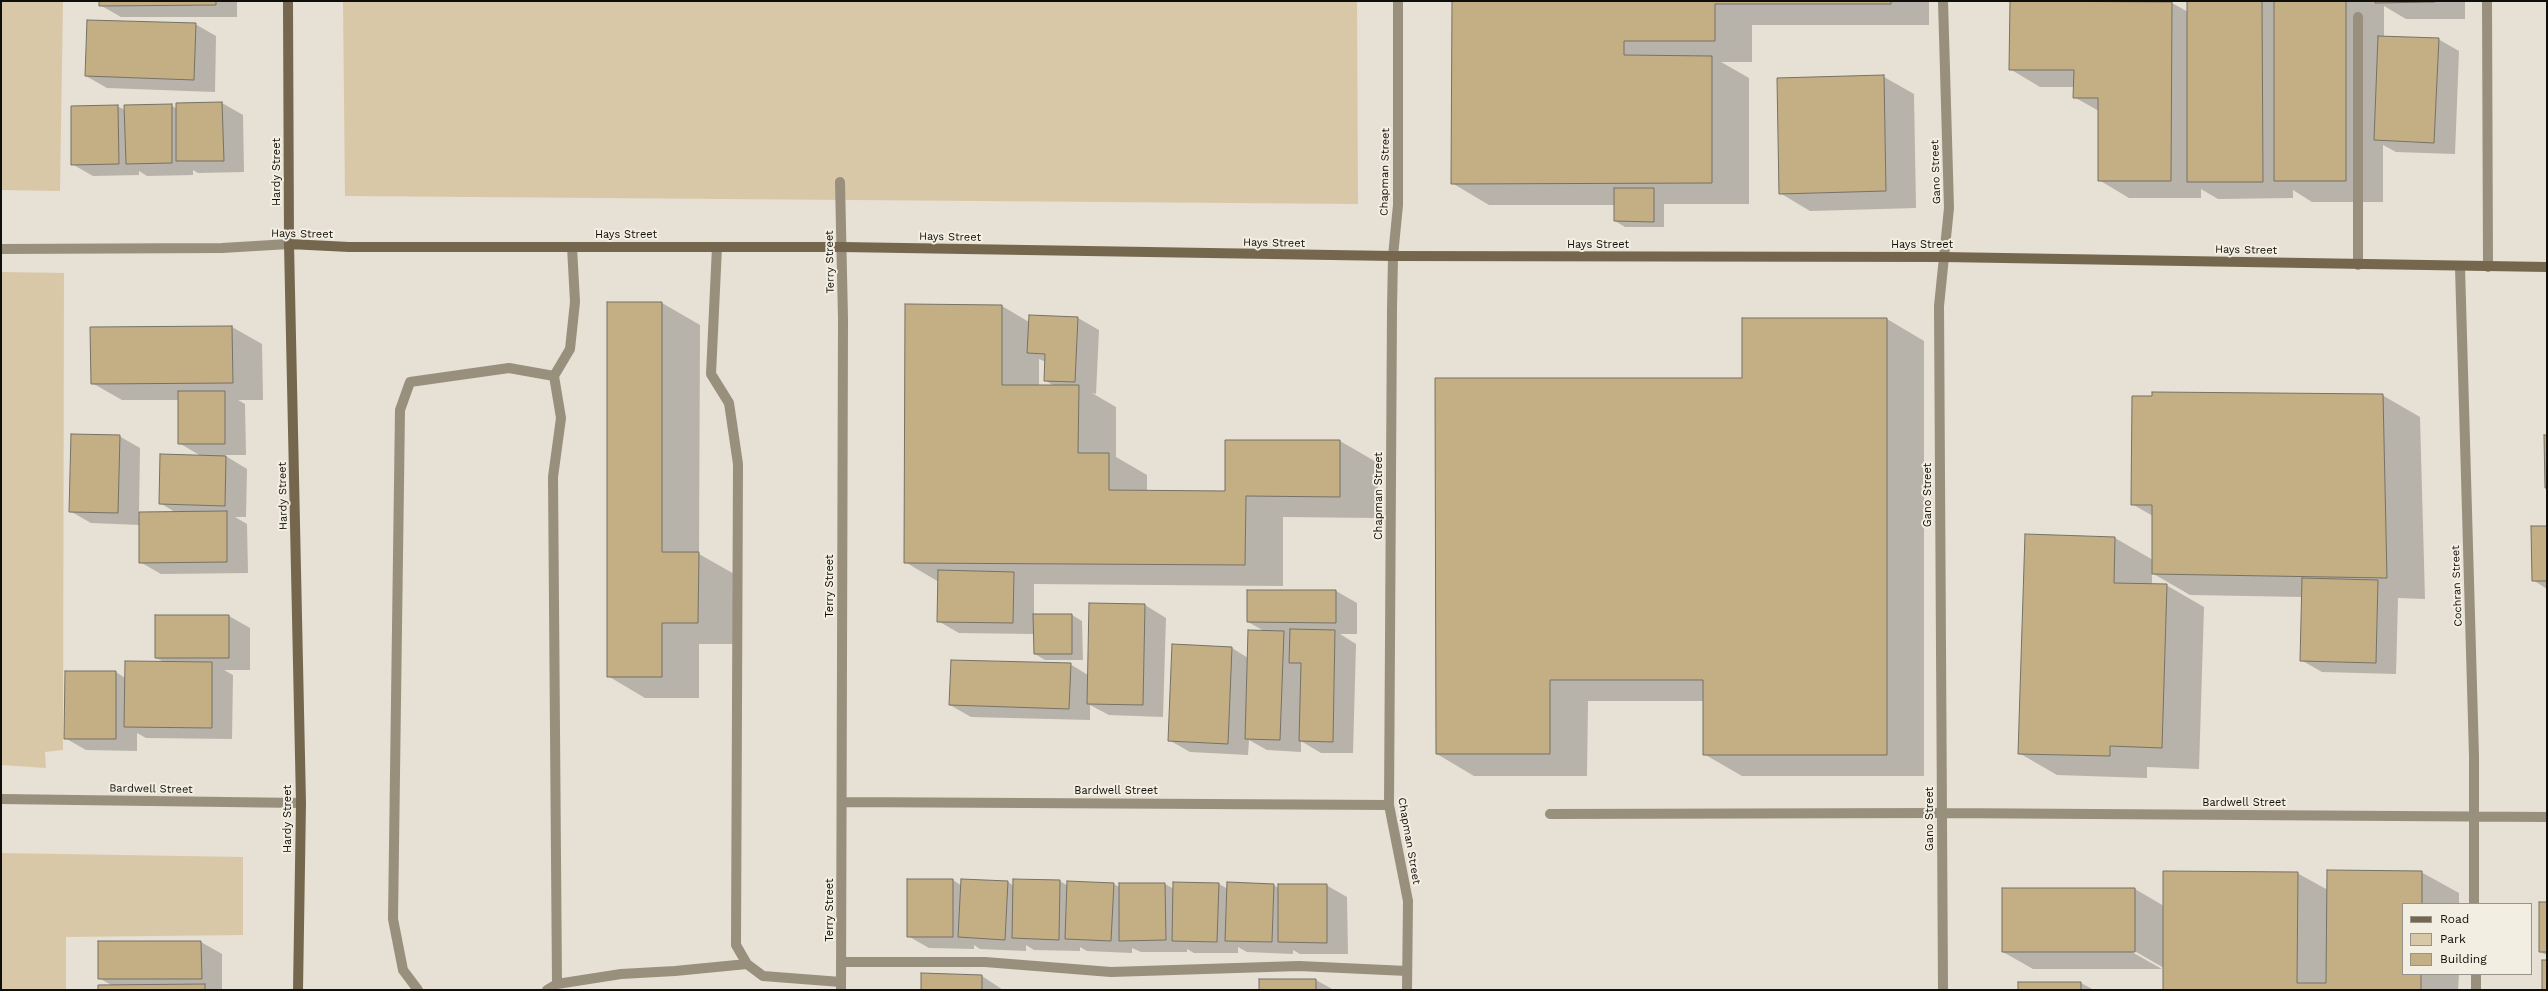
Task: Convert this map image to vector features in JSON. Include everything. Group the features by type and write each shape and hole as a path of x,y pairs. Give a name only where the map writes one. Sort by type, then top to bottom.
{"street":[{"name":"Hardy Street","path":"288,1 289,244 301,803 298,990"},
{"name":"Chapman Street","path":"1398,1 1398,205 1393,256 1389,805 1408,901 1407,990"},
{"name":"Gano Street","path":"1943,1 1949,208 1939,306 1943,990"},
{"path":"2488,1 2488,267"},
{"path":"2358,16 2358,265"},
{"name":"Terry Street","path":"840,182 842,247 841,986"},
{"name":"Hays Street","path":"1,249 222,248 289,244 349,247 842,247 1393,256 1943,257 2460,267 2547,267"},
{"path":"557,984 553,477 561,418 554,376 570,349 576,302 572,247"},
{"path":"717,247 711,374 729,403 738,464 736,945 747,964 763,976 841,986"},
{"name":"Cochran Street","path":"2460,267 2474,756 2474,903"},
{"path":"418,990 403,970 393,919 400,410 410,382 509,368 554,376"},
{"name":"Bardwell Street","path":"1,799 301,803"},
{"name":"Bardwell Street","path":"842,802 1389,805"},
{"name":"Bardwell Street","path":"1550,814 1942,813 2547,817"},
{"path":"842,962 985,962 1111,972 1299,966 1407,970"},
{"path":"547,990 557,984 621,974 676,971 747,964"},
{"path":"2476,975 2476,990"}],"green space":[{"path":"1,1 63,1 60,191 1,190"},
{"path":"343,1 1357,1 1358,204 345,196"},
{"path":"1,272 64,273 63,750 45,752 46,768 1,765"},
{"path":"1,853 243,857 243,935 66,937 66,990 1,990"}],"building":[{"path":"99,1 216,1 216,5 99,6"},
{"path":"1452,1 1891,1 1891,4 1715,4 1715,41 1624,41 1624,55 1712,56 1712,183 1451,184"},
{"path":"2010,1 2172,2 2171,181 2098,181 2098,98 2073,98 2074,70 2009,70"},
{"path":"2187,1 2262,1 2263,182 2187,182"},
{"path":"2274,1 2346,1 2346,181 2274,181"},
{"path":"2375,1 2435,1 2435,2 2375,3"},
{"path":"87,20 196,23 194,80 85,76"},
{"path":"2378,36 2439,38 2434,143 2374,140"},
{"path":"1884,75 1886,191 1779,194 1777,78"},
{"path":"222,102 224,161 176,161 176,103"},
{"path":"172,104 172,163 126,164 124,105"},
{"path":"118,105 119,164 71,165 71,106"},
{"path":"1614,188 1654,188 1654,222 1614,221"},
{"path":"607,302 662,302 662,552 699,552 698,623 662,623 662,677 607,677"},
{"path":"905,304 1002,305 1002,385 1079,385 1078,453 1109,453 1109,490 1225,491 1225,440 1340,440 1340,497 1246,496 1245,565 904,563"},
{"path":"1029,315 1078,317 1075,382 1044,381 1045,354 1027,353"},
{"path":"1742,318 1887,318 1887,755 1703,755 1703,680 1550,680 1550,754 1436,754 1435,378 1742,378"},
{"path":"232,326 233,383 91,384 90,327"},
{"path":"178,391 225,391 225,444 178,444"},
{"path":"2152,392 2383,394 2387,578 2152,574 2152,505 2131,505 2132,396 2152,396"},
{"path":"71,434 120,435 118,513 69,512"},
{"path":"2544,435 2547,435 2547,488 2545,488"},
{"path":"160,454 226,456 225,506 159,504"},
{"path":"227,511 227,562 139,563 139,512"},
{"path":"2531,526 2547,526 2547,581 2532,581"},
{"path":"2025,534 2115,537 2114,583 2167,584 2162,748 2110,746 2110,756 2018,754"},
{"path":"938,570 1014,572 1013,623 937,622"},
{"path":"2302,578 2378,580 2376,663 2300,661"},
{"path":"1247,590 1336,590 1336,623 1247,622"},
{"path":"1089,603 1145,604 1143,705 1087,704"},
{"path":"1033,614 1072,614 1072,654 1034,654"},
{"path":"155,615 229,615 229,658 155,658"},
{"path":"1290,629 1335,630 1333,742 1299,741 1301,663 1289,663"},
{"path":"1248,630 1284,631 1280,740 1245,739"},
{"path":"1172,644 1232,647 1228,744 1168,741"},
{"path":"951,660 1071,663 1069,709 949,705"},
{"path":"125,661 212,662 212,728 124,727"},
{"path":"65,671 116,671 116,739 64,739"},
{"path":"2327,870 2422,871 2422,903 2402,903 2402,975 2421,975 2421,990 2163,990 2163,871 2298,872 2297,983 2326,983"},
{"path":"907,879 953,879 953,937 907,937"},
{"path":"961,879 1008,881 1005,940 958,937"},
{"path":"1013,879 1060,880 1059,940 1012,938"},
{"path":"1067,881 1114,883 1111,941 1065,939"},
{"path":"1173,882 1219,883 1217,942 1172,941"},
{"path":"1227,882 1274,884 1272,942 1225,941"},
{"path":"1119,883 1165,883 1166,940 1119,941"},
{"path":"1278,884 1327,884 1327,943 1278,942"},
{"path":"2002,888 2135,888 2135,952 2002,952"},
{"path":"2539,902 2547,902 2547,952 2539,952"},
{"path":"98,941 201,941 202,979 98,979"},
{"path":"2542,960 2547,960 2547,990 2542,990"},
{"path":"921,973 982,975 982,990 921,990"},
{"path":"1259,979 1316,979 1316,990 1259,990"},
{"path":"2018,982 2081,982 2081,990 2018,990"},
{"path":"205,984 205,990 98,990 98,985"}]}
